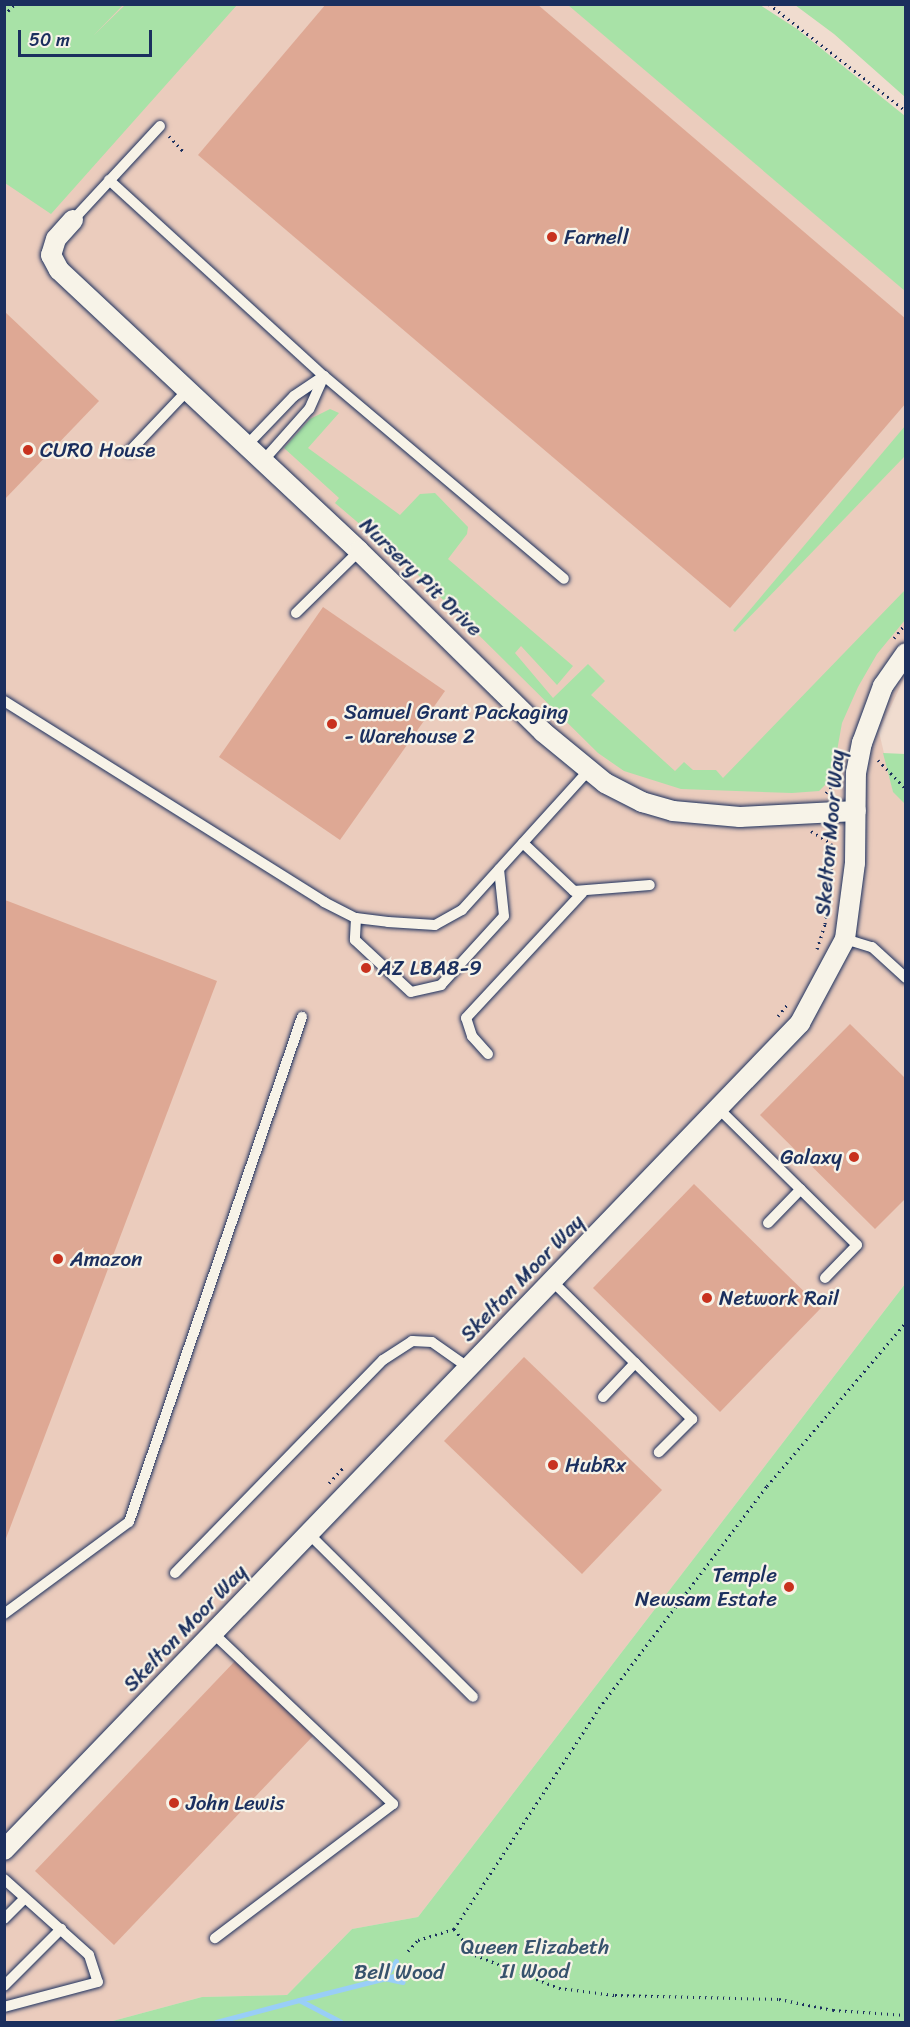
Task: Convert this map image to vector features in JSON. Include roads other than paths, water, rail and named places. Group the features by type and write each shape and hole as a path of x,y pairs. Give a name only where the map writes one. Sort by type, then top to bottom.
{"street":[{"name":"Nursery Pit Drive","path":"73,220 56,239 51,255 59,270 359,551 543,732 589,770 642,802 672,812 740,817 856,811"},
{"name":"Skelton Moor Way","path":"4,1850 800,1023 845,939 855,863 856,773 862,743 882,686 906,652"}],"lane":[{"path":"73,220 160,126"},
{"path":"110,180 324,376 564,579"},
{"path":"246,446 294,396 324,376"},
{"path":"263,461 309,409 324,376"},
{"path":"130,451 187,391"},
{"path":"296,613 359,551"},
{"path":"4,701 324,902 356,918 435,925 462,910 589,770"},
{"path":"523,843 574,891 582,893 651,885"},
{"path":"356,918 355,940 411,992 441,985 504,916 499,869"},
{"path":"488,1054 472,1036 466,1018 582,893"},
{"path":"845,939 872,947 906,978"},
{"path":"4,1614 129,1522 302,1017"},
{"path":"718,1108 857,1245 825,1278"},
{"path":"768,1224 801,1189"},
{"path":"552,1281 692,1419 660,1452"},
{"path":"175,1573 383,1360 412,1341 432,1342 469,1368"},
{"path":"603,1397 635,1363"},
{"path":"309,1534 473,1697"},
{"path":"214,1634 393,1804 215,1938"},
{"path":"4,1879 89,1955 98,1982 4,2007"},
{"path":"4,1918 24,1899"},
{"path":"4,1986 61,1929"}],"waterway":[{"path":"396,1961 384,1978 403,1982"},
{"path":"299,2000 402,1974"},
{"path":"216,2022 299,2000 341,2022"}],"place":[{"name":"Farnell","path":"552,237"},
{"name":"CURO House","path":"28,450"},
{"name":"Samuel Grant Packaging - Warehouse 2","path":"332,724"},
{"name":"AZ LBA8-9","path":"366,968"},
{"name":"Galaxy","path":"854,1157"},
{"name":"Amazon","path":"58,1259"},
{"name":"Network Rail","path":"707,1298"},
{"name":"HubRx","path":"553,1465"},
{"name":"Temple Newsam Estate","path":"789,1587"},
{"name":"John Lewis","path":"174,1803"}],"park label":[{"name":"Queen Elizabeth II Wood","path":"535,1959"},
{"name":"Bell Wood","path":"399,1972"}]}
